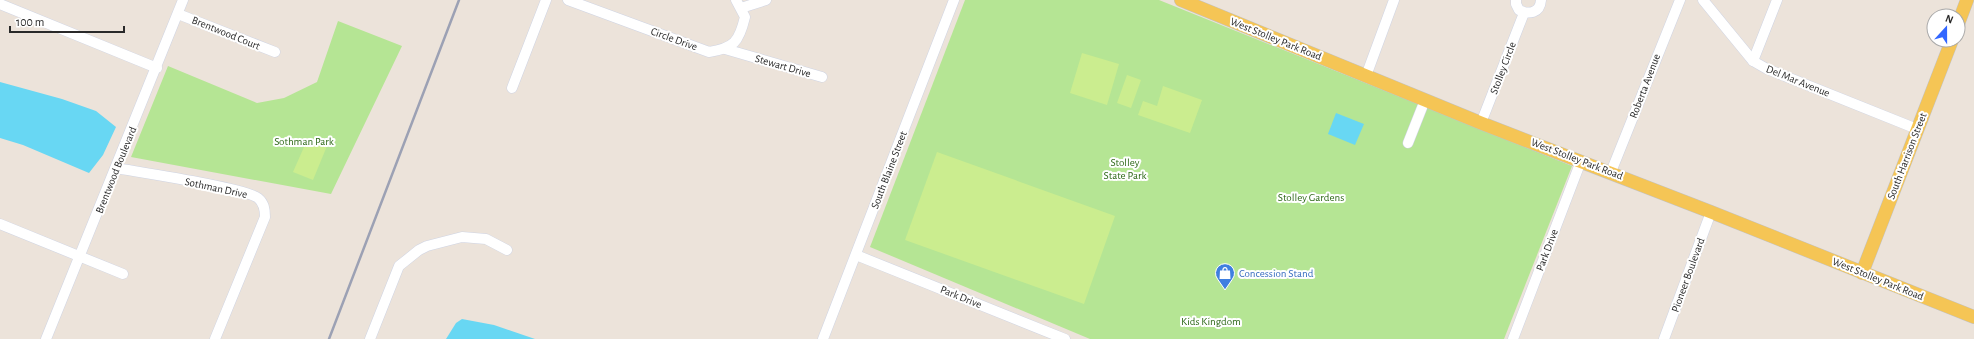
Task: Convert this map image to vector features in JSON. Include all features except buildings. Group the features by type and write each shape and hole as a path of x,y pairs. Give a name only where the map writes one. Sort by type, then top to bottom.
{"main road":[{"name":"West Stolley Park Road","path":"1181,0 1481,123 1611,172 1974,317"},
{"name":"South Harrison Street","path":"1862,273 1949,48"}],"street":[{"name":"Brentwood Boulevard","path":"46,339 184,0"},
{"path":"512,88 546,0"},
{"name":"Circle Drive","path":"568,0 708,52 725,49"},
{"path":"725,49 736,41 742,30 745,17 738,4 766,0"},
{"name":"South Blaine Street","path":"823,339 954,0"},
{"path":"1366,76 1394,0"},
{"path":"1516,0 1519,10 1530,14 1537,11 1541,4 1541,0"},
{"name":"Roberta Avenue","path":"1611,172 1680,0"},
{"name":"Del Mar Avenue","path":"1704,0 1753,61 1767,69 1917,129"},
{"path":"1753,61 1777,0"},
{"path":"0,4 156,68"},
{"name":"Stolley Circle","path":"1481,123 1524,13"},
{"name":"Brentwood Court","path":"178,14 275,52"},
{"name":"Stewart Drive","path":"725,49 822,77"},
{"path":"1408,143 1425,100"},
{"name":"Park Drive","path":"1513,339 1581,161"},
{"name":"Sothman Drive","path":"116,168 231,189 257,197 265,206 265,217 215,339"},
{"name":"Pioneer Boulevard","path":"1664,339 1711,212"},
{"path":"0,224 123,274"},
{"path":"370,339 399,266 419,250 427,246 462,237 486,239 507,250"},
{"name":"Park Drive","path":"856,255 1065,339"}],"green space":[{"name":"Stolley State Park","path":"965,0 1159,0 1572,166 1504,339 1090,339 870,247"},
{"name":"Sothman Park","path":"338,21 402,46 331,194 131,157 168,66 257,103 284,98 317,82"},
{"path":"1082,53 1119,64 1107,105 1070,93"},
{"path":"1127,75 1141,80 1131,108 1117,103"},
{"path":"1163,86 1202,100 1190,133 1138,115 1143,101 1157,106"},
{"path":"308,138 327,146 313,180 293,172"},
{"path":"937,152 1115,216 1084,304 905,240"}],"water":[{"path":"0,82 62,99 96,111 116,127 103,155 89,173 23,145 0,138"},
{"path":"1336,113 1364,124 1355,145 1328,134"},
{"path":"462,319 494,325 535,339 446,339 456,323"}],"railway":[{"path":"329,339 459,0"}],"place":[{"name":"Concession Stand","path":"1225,290"}],"park label":[{"name":"Stolley Gardens","path":"1311,197"},
{"name":"Kids Kingdom","path":"1211,321"}]}
